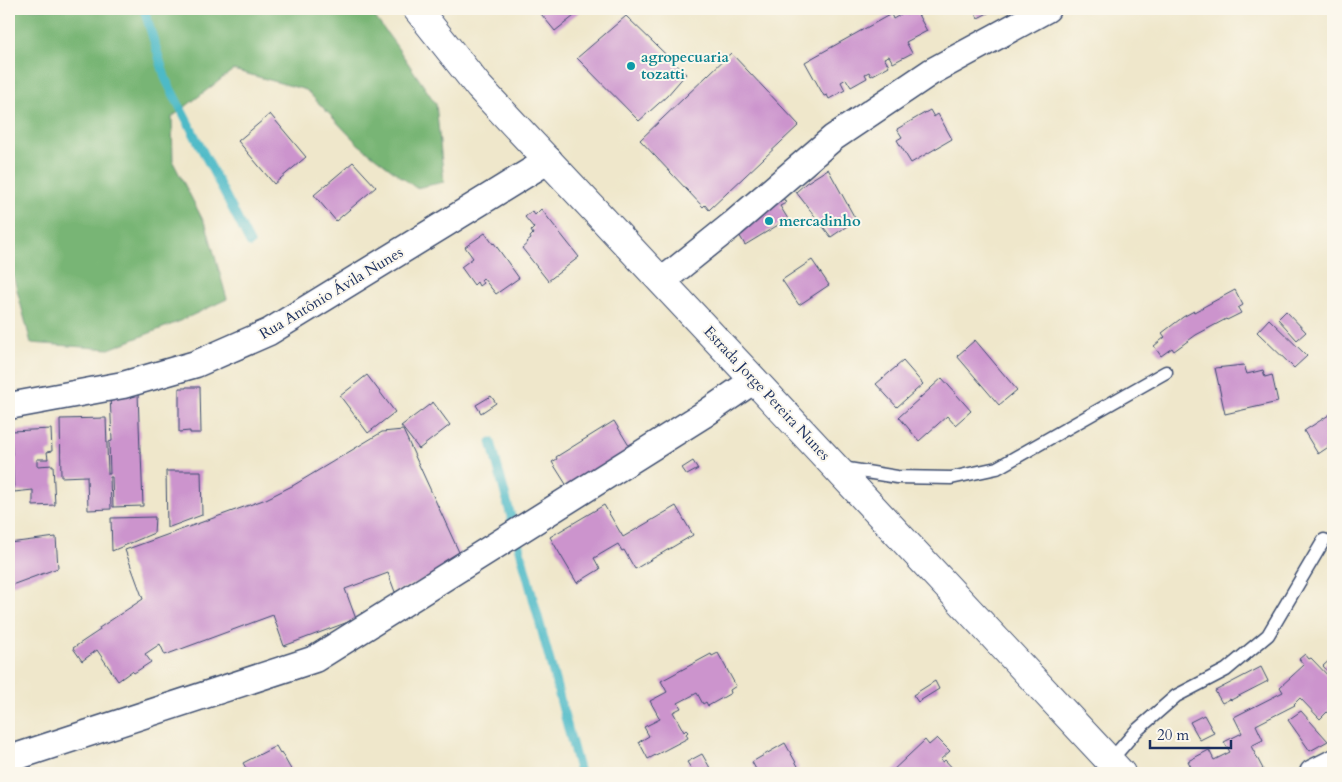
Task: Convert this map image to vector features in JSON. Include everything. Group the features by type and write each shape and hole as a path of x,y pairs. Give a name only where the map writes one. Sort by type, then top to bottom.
{"street":[{"path":"662,281 833,138 931,72 1046,9"},
{"name":"Estrada Jorge Pereira Nunes","path":"424,11 479,87 1115,767"},
{"name":"Rua Antônio Ávila Nunes","path":"9,406 123,385 196,364 268,332 549,160"},
{"path":"9,759 315,659 703,415 754,380"},
{"path":"1313,773 1333,763"}],"lane":[{"path":"835,466 897,477 915,478 952,478 997,468 1166,372"},
{"path":"1115,767 1136,731 1176,696 1226,670 1268,635 1324,540"}],"green space":[{"path":"9,9 369,9 436,104 444,182 416,188 358,144 306,90 233,70 172,117 173,162 207,228 227,299 178,322 109,349 31,343 12,271 9,201 12,121"}],"building":[{"path":"537,9 583,9 555,31"},
{"path":"915,9 927,31 906,42 912,53 893,63 889,56 886,57 884,58 889,66 871,76 869,72 865,74 867,78 851,87 846,79 841,82 845,90 829,99 827,95 824,96 805,62 891,14 893,19"},
{"path":"973,9 996,9 978,18"},
{"name":"agropecuaria tozatti","path":"626,16 686,74 667,96 639,121 577,58"},
{"path":"731,53 799,125 709,210 705,205 703,207 640,140"},
{"path":"930,110 934,117 938,114 952,139 911,163 897,140 902,137 897,129"},
{"path":"270,114 306,157 274,184 238,141"},
{"path":"353,162 376,187 336,221 314,195"},
{"path":"828,169 856,220 831,237 796,192"},
{"name":"mercadinho","path":"782,196 786,203 780,206 788,219 745,245 737,231"},
{"path":"541,209 579,257 548,281 522,248 531,239 530,237 533,234 531,231 534,228 525,217 532,211 535,215"},
{"path":"485,233 519,278 496,294 483,278 481,280 483,283 479,286 477,282 474,285 461,267 473,258 465,247"},
{"path":"812,260 829,285 799,305 782,280"},
{"path":"1235,290 1243,305 1238,308 1241,313 1196,335 1174,351 1172,348 1161,356 1154,346 1165,337 1162,333 1183,317"},
{"path":"1286,311 1306,332 1297,340 1278,319"},
{"path":"1269,319 1307,356 1294,368 1257,332"},
{"path":"975,340 1017,390 999,405 957,356"},
{"path":"903,361 923,384 897,407 876,384"},
{"path":"1244,365 1247,374 1263,370 1265,377 1272,375 1278,402 1225,414 1215,368"},
{"path":"367,375 395,412 368,433 340,396"},
{"path":"942,378 971,411 955,425 947,416 919,441 899,417"},
{"path":"200,387 201,433 179,432 179,388"},
{"path":"138,393 143,506 113,507 112,477 110,477 111,509 88,510 87,476 61,477 60,419 106,418 108,474 110,474 109,442 112,441 110,394"},
{"path":"491,396 496,403 481,413 476,405"},
{"path":"433,402 450,425 419,449 401,426"},
{"path":"1332,413 1333,444 1318,454 1304,431"},
{"path":"614,421 634,454 569,489 552,462 557,459 556,457"},
{"path":"51,429 52,451 47,452 48,459 37,459 37,466 53,465 55,505 33,506 33,490 14,492 11,431"},
{"path":"403,430 464,563 395,592 388,573 345,589 356,619 284,646 273,615 165,655 160,644 145,654 151,662 134,673 132,671 118,681 97,650 82,661 73,648 143,599 125,550 266,499 294,485 382,432"},
{"path":"693,461 698,469 687,475 682,468"},
{"path":"166,471 201,471 202,515 167,528"},
{"path":"604,505 623,537 676,506 693,535 635,569 624,550 622,551 618,544 594,558 600,569 577,583 550,537"},
{"path":"155,517 154,533 112,551 111,518"},
{"path":"56,537 58,568 9,586 9,543"},
{"path":"718,653 736,686 730,690 731,693 708,706 706,702 703,704 697,693 678,703 681,708 673,712 684,732 686,730 688,732 686,734 688,738 648,759 639,742 649,736 644,727 660,719 650,701 667,692 661,681 711,654 712,656"},
{"path":"1305,654 1333,681 1333,706 1320,719 1300,698 1295,705 1256,725 1263,740 1251,746 1263,769 1256,773 1194,773 1188,761 1209,750 1214,760 1230,752 1224,742 1242,733 1234,717 1283,692 1280,687 1304,665 1299,659"},
{"path":"1333,657 1333,677 1323,666"},
{"path":"1261,667 1268,681 1222,703 1215,691"},
{"path":"935,681 939,689 918,702 913,695"},
{"path":"1301,711 1328,741 1310,751 1288,720"},
{"path":"1204,715 1214,733 1200,740 1190,722"},
{"path":"937,738 950,751 940,760 943,762 945,760 957,773 890,773 925,740 929,745"},
{"path":"785,743 799,768 790,773 758,773 752,762"},
{"path":"276,746 293,773 249,773 243,763"},
{"path":"702,754 713,773 694,773 687,762"}],"waterway":[{"path":"144,9 166,80 250,243"},
{"path":"491,442 580,773"}],"place":[{"name":"agropecuaria tozatti","path":"631,66"},
{"name":"mercadinho","path":"769,221"}]}
